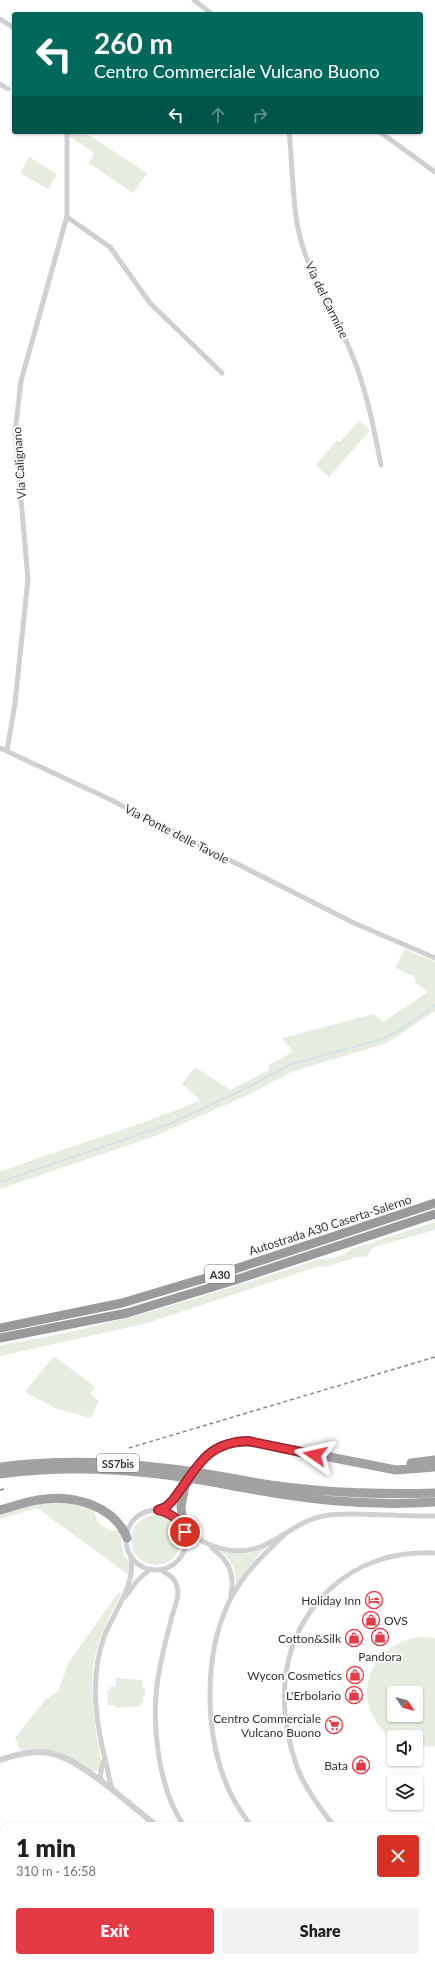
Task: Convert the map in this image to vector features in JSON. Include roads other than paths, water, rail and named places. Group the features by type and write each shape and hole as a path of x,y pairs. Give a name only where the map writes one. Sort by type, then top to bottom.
{"highway":[{"name":"Autostrada A30 Caserta-Salerno","path":"0,1328 122,1303 229,1271 435,1203"},
{"name":"Autostrada A30 Caserta-Salerno","path":"0,1338 127,1313 232,1281 435,1214"},
{"path":"158,1510 166,1507 185,1485 196,1466 209,1453 226,1444 236,1442 258,1443 396,1470 435,1467"},
{"path":"372,1465 418,1463 435,1460"},
{"name":"SS7bis","path":"0,1467 56,1462 118,1463 170,1468 307,1499 396,1505 435,1502"},
{"name":"SS7bis","path":"0,1474 74,1468 120,1470 313,1490 435,1493"},
{"path":"183,1526 181,1506 185,1485"},
{"path":"0,1510 45,1499 73,1500 91,1505 108,1514 120,1524 127,1538"},
{"path":"396,1505 435,1506"}],"street":[{"path":"194,0 209,12"},
{"path":"0,19 12,27"},
{"path":"0,84 8,88"},
{"name":"Via Calignano","path":"7,751 15,703 28,579 15,432 17,404 21,381 66,217 67,134"},
{"name":"Via del Carmine","path":"289,134 300,238 314,277 339,326 356,364 371,414 381,466"},
{"path":"383,134 435,172"},
{"path":"66,217 110,247 150,303 222,373"},
{"name":"Via Ponte delle Tavole","path":"0,748 107,798 354,923 435,958"},
{"path":"183,1526 186,1543 183,1554 176,1563 160,1570 150,1569 142,1567 128,1551 127,1538 130,1525 139,1516 158,1510 172,1515 183,1526 194,1537 222,1555 229,1565 233,1583 230,1600 215,1647 211,1692 211,1722 216,1752 224,1780 238,1808 248,1822"},
{"path":"208,1545 228,1550 245,1551 265,1545 284,1535 298,1525 314,1518 329,1515 435,1516"},
{"path":"230,1600 255,1563 284,1535"},
{"path":"331,1822 316,1801 300,1772 289,1736 286,1719 285,1690 288,1661 293,1644 305,1618 318,1601 348,1574 378,1560 394,1556 410,1553 435,1553"},
{"path":"116,1794 108,1777 97,1717 95,1681 100,1650 132,1573 131,1556"},
{"path":"118,1606 137,1581 150,1569"},
{"path":"160,1570 174,1580 178,1594 160,1668 155,1708 155,1735 160,1764 171,1802 182,1822"},
{"path":"0,1760 25,1753 53,1754 70,1761 90,1774 152,1822"},
{"path":"101,1782 104,1755"},
{"path":"90,1774 101,1772"},
{"path":"101,1782 108,1777"}],"waterway":[{"path":"0,1182 169,1124 245,1089 289,1065 382,1039 403,1028 435,1005"}],"railway":[{"path":"129,1448 435,1357"},
{"path":"0,1490 4,1489"}],"place":[{"name":"Holiday Inn","path":"374,1600"},
{"name":"OVS","path":"371,1620"},
{"name":"Pandora","path":"380,1637"},
{"name":"Cotton&Silk","path":"354,1638"},
{"name":"Wycon Cosmetics","path":"355,1675"},
{"name":"L'Erbolario","path":"354,1695"},
{"name":"Centro Commerciale Vulcano Buono","path":"334,1725"},
{"name":"Bata","path":"361,1765"}]}
